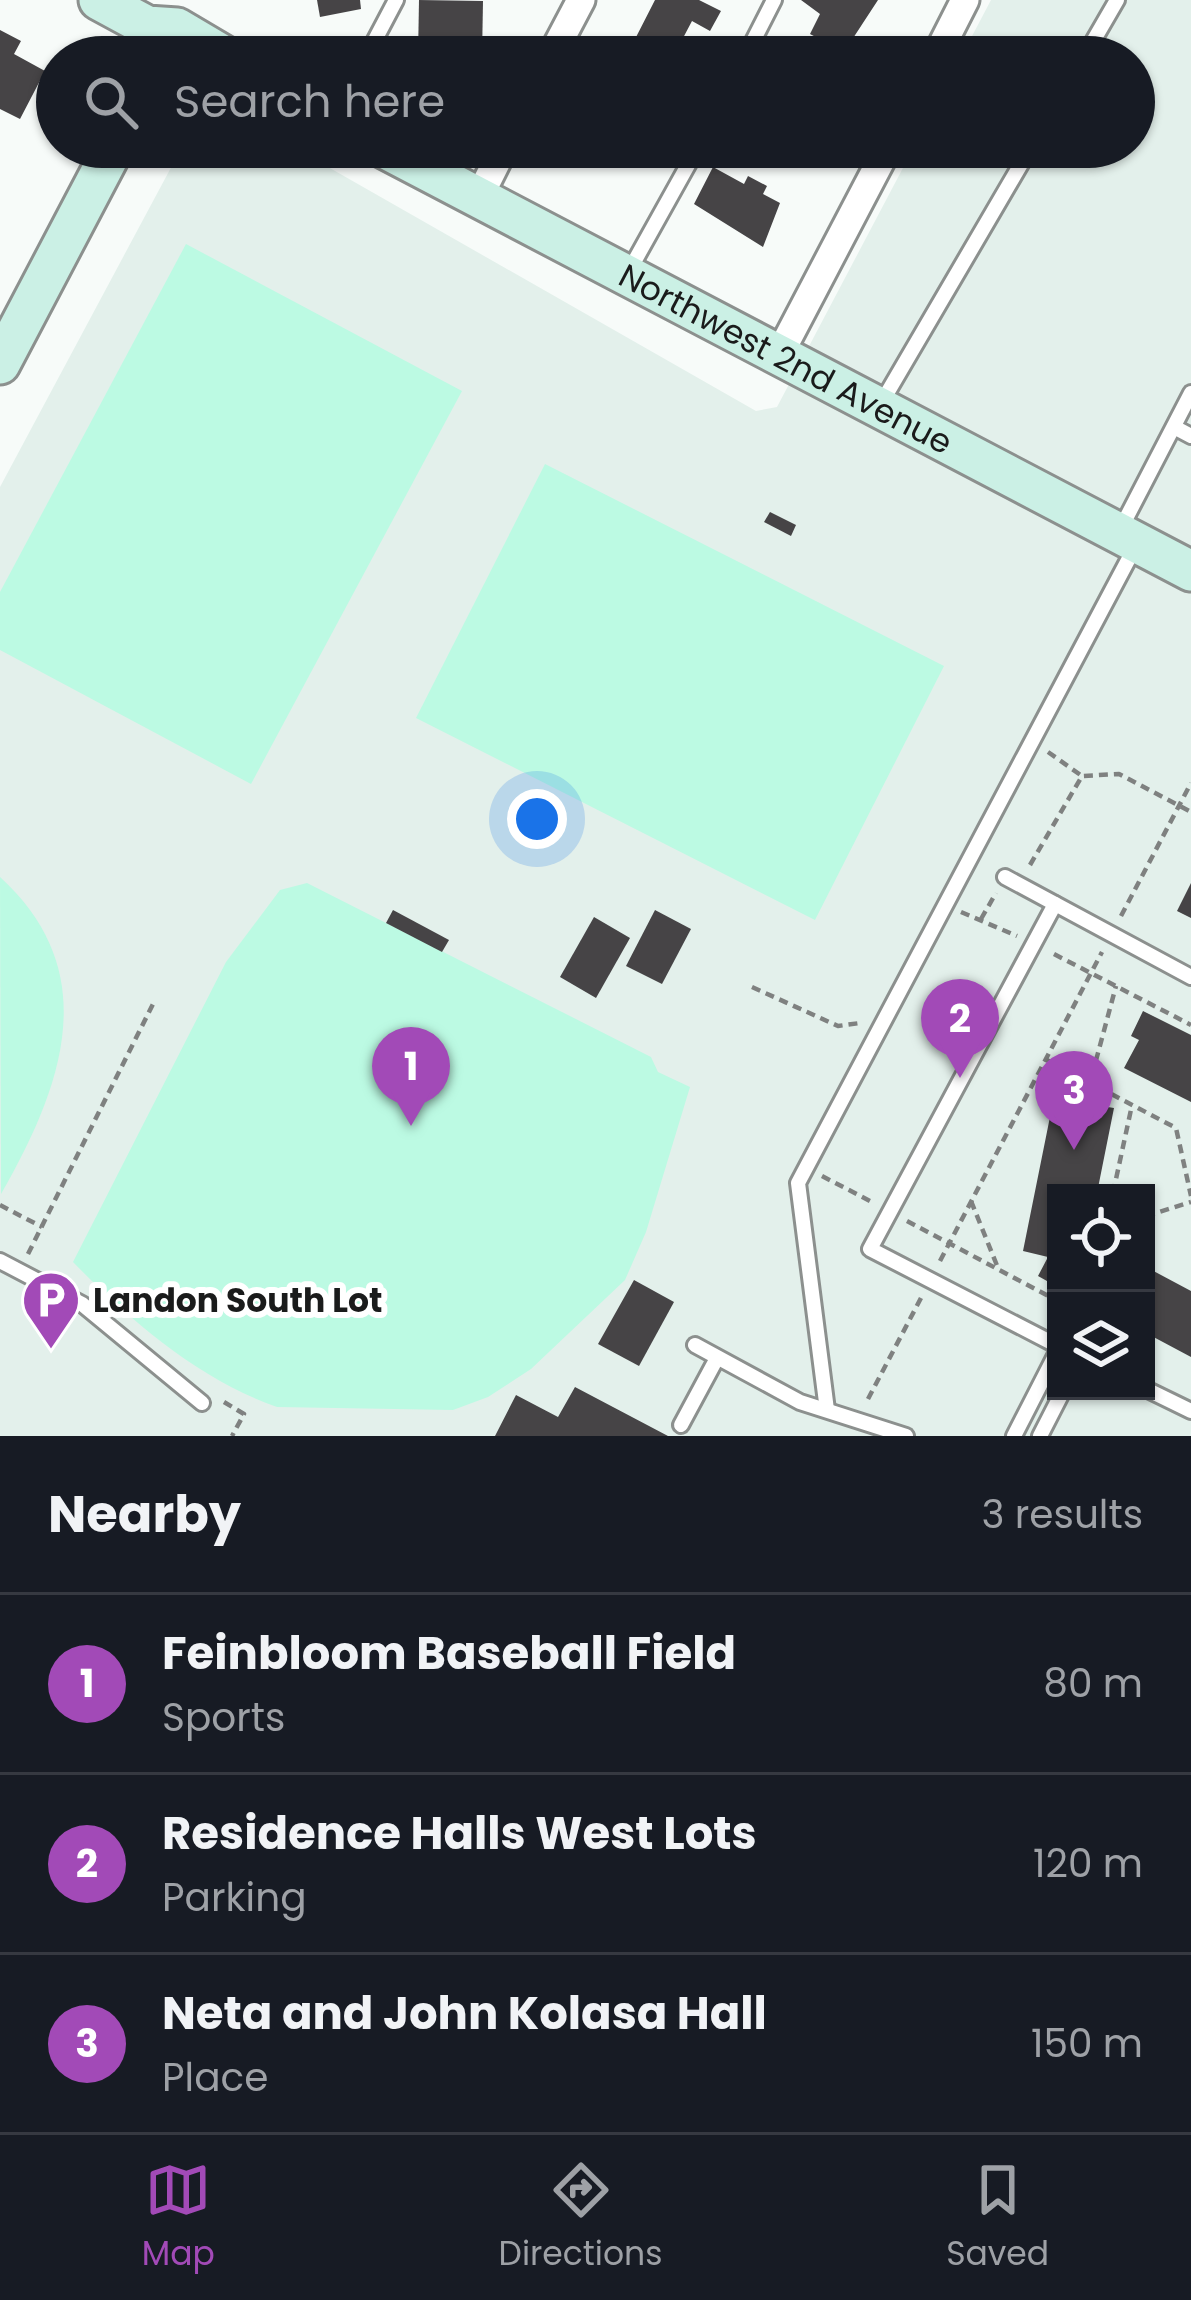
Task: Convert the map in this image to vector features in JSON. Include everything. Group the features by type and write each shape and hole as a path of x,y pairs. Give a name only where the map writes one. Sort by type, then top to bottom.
{"street":[{"path":"99,0 146,26 172,21"},
{"path":"562,36 581,0"},
{"path":"946,36 965,0"},
{"path":"0,364 103,168"},
{"name":"Northwest 2nd Avenue","path":"421,168 1191,571"},
{"path":"478,199 494,168"},
{"path":"779,356 877,168"}],"lane":[{"path":"377,36 395,0"},
{"path":"756,36 774,0"},
{"path":"1096,36 1117,0"},
{"path":"626,276 686,168"},
{"path":"879,408 1019,168"},
{"path":"839,1436 798,1183 1031,743 1191,393"},
{"path":"1174,427 1191,436"},
{"path":"1005,877 1191,976"},
{"path":"1047,1344 870,1249 1055,904"},
{"path":"0,1261 82,1304 206,1399"},
{"path":"695,1346 833,1412 906,1436"},
{"path":"681,1425 718,1358"},
{"path":"1014,1436 1047,1368"},
{"path":"1155,1393 1191,1411"},
{"path":"1040,1436 1058,1400"}],"path":[{"path":"1031,743 1082,776 1119,774 1191,812"},
{"path":"1037,853 1082,776"},
{"path":"857,1420 1191,783"},
{"path":"980,920 1005,877"},
{"path":"945,905 1034,943 1191,1025"},
{"path":"1089,1087 1116,986"},
{"path":"752,987 838,1026 851,1027 887,1011"},
{"path":"27,1261 153,1004"},
{"path":"1045,1059 1089,1087 1176,1128 1191,1199 1155,1213"},
{"path":"1115,1184 1132,1105"},
{"path":"806,1168 1047,1295"},
{"path":"971,1201 998,1268"},
{"path":"0,1205 42,1226"},
{"path":"206,1399 244,1414 232,1436"}],"shaded area":[{"path":"991,0 1191,0 1191,1436 0,1436 0,487 171,168 330,168 756,411 777,407 903,168 1155,168 1155,36 972,36"}],"green space":[{"path":"186,244 462,391 251,784 0,650 0,592"},
{"path":"545,464 944,666 815,920 416,718"},
{"path":"0,877 33,914 53,952 63,991 63,1031 55,1072 23,1154 1,1194"},
{"path":"307,883 651,1057 658,1072 690,1087 646,1232 625,1280 531,1369 488,1397 453,1410 277,1407 193,1365 73,1262 226,962 280,890"}],"building":[{"path":"317,0 360,0 361,9 320,17"},
{"path":"419,0 483,1 482,36 418,36"},
{"path":"655,0 699,0 721,11 710,31 692,21 684,36 637,36"},
{"path":"801,0 878,0 854,36 810,34 820,14"},
{"path":"0,30 21,41 14,54 36,66 36,88 20,119 0,109"},
{"path":"712,168 744,184 748,176 767,186 763,194 780,203 763,247 694,204"},
{"path":"770,512 796,525 791,536 764,522"},
{"path":"1191,883 1191,918 1177,911"},
{"path":"393,910 449,940 442,952 386,923"},
{"path":"655,910 691,929 662,984 626,966"},
{"path":"594,917 630,938 596,998 560,977"},
{"path":"1143,1011 1191,1035 1191,1102 1124,1068 1139,1040 1131,1036"},
{"path":"1055,1092 1092,1095 1095,1105 1114,1108 1099,1184 1047,1184 1047,1257 1023,1251"},
{"path":"1047,1259 1047,1281 1038,1276"},
{"path":"1155,1272 1191,1291 1191,1357 1155,1338"},
{"path":"634,1280 674,1302 639,1366 598,1344"},
{"path":"575,1387 668,1436 495,1436 516,1395 558,1417"}],"place":[{"name":"Residence Halls West Lots","path":"960,1078"},
{"name":"Feinbloom Baseball Field","path":"411,1126"},
{"name":"Neta and John Kolasa Hall","path":"1074,1150"},
{"name":"Landon South Lot","path":"51,1351"}]}
